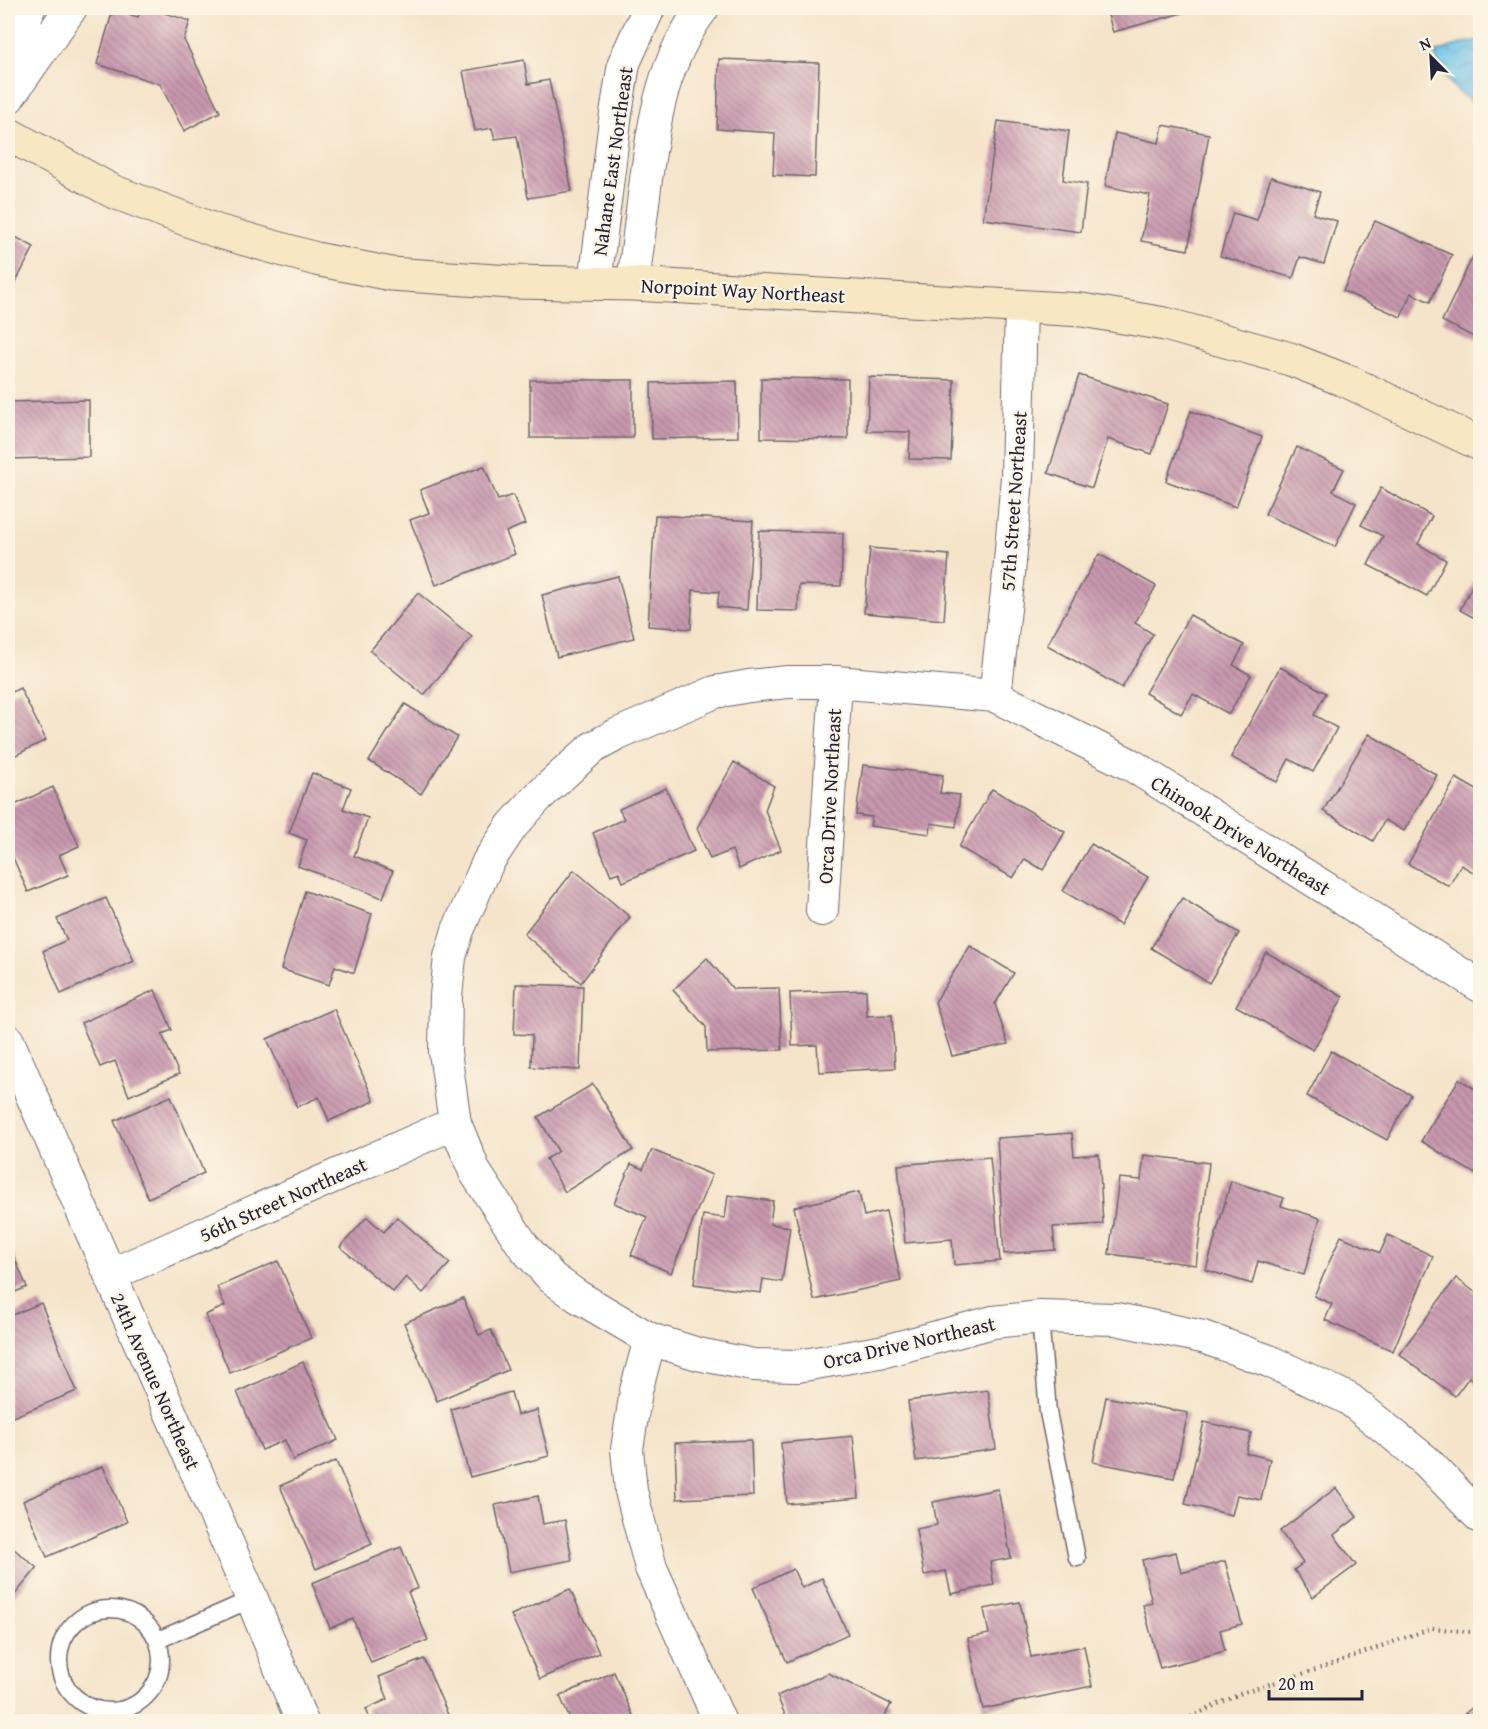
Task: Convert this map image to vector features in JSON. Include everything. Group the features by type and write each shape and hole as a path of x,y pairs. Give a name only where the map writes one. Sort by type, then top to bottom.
{"street":[{"path":"8,70 29,8"},
{"path":"8,98 72,8"},
{"name":"Nahane East Northeast","path":"595,283 624,63 649,8"},
{"name":"Nahane East Northeast","path":"633,284 654,124 665,77 687,29 703,8"},
{"name":"Norpoint Way Northeast","path":"8,134 112,191 217,231 316,259 391,274 510,282 633,284 1082,310 1165,324 1290,359 1349,382 1480,444"},
{"name":"57th Street Northeast","path":"995,696 1017,477 1021,306"},
{"name":"Orca Drive Northeast","path":"995,696 836,682 788,682 715,692 616,735 592,748 538,797 512,826 488,862 458,930 450,957 446,996 445,1052 456,1123 475,1172 524,1247 552,1278 577,1296 650,1339 698,1354 753,1365 798,1366 885,1351 993,1322 1040,1317 1116,1319 1203,1337 1269,1361 1348,1399 1426,1461 1480,1517"},
{"name":"Orca Drive Northeast","path":"822,910 836,682"},
{"name":"Chinook Drive Northeast","path":"995,696 1133,766 1480,986"},
{"name":"24th Avenue Northeast","path":"8,1041 252,1599 302,1722"},
{"name":"56th Street Northeast","path":"110,1275 456,1123"},
{"path":"650,1339 636,1390 627,1449 631,1491 651,1568 720,1722"}],"lane":[{"path":"1040,1317 1048,1412 1077,1558"},
{"path":"158,1640 252,1599"},
{"path":"106,1609 122,1610 137,1616 149,1626 158,1640 162,1658 159,1675 152,1691 139,1703 122,1710 105,1712 88,1707 73,1697 63,1683 58,1666 60,1648 66,1633 76,1621 90,1612 106,1609"}],"path":[{"path":"1180,1722 1244,1692 1315,1670 1432,1628 1480,1633"}],"water":[{"path":"1480,40 1480,109 1447,79 1434,53"}],"building":[{"path":"141,8 149,8 190,21 184,40 220,112 184,131 160,84 97,64 113,10 138,17"},
{"path":"1106,8 1200,8 1113,32"},
{"path":"719,59 819,63 815,177 773,175 775,133 717,129"},
{"path":"524,60 528,84 549,80 572,191 528,198 517,136 495,139 492,128 475,131 463,71"},
{"path":"998,121 1069,131 1063,180 1087,184 1081,232 983,219"},
{"path":"1163,125 1209,134 1188,250 1141,241 1150,195 1105,186 1115,133 1159,143"},
{"path":"1271,177 1320,192 1313,214 1337,221 1324,264 1300,257 1293,278 1220,256 1233,213 1257,220"},
{"path":"1375,221 1452,255 1430,302 1411,293 1401,317 1343,291"},
{"path":"8,233 34,247 8,297"},
{"path":"1473,256 1480,259 1480,340 1442,321"},
{"path":"1079,375 1168,404 1152,454 1108,439 1092,488 1048,473"},
{"path":"869,377 954,380 951,460 909,459 910,432 867,431"},
{"path":"761,378 848,379 848,439 761,438"},
{"path":"530,380 633,380 633,438 530,438"},
{"path":"737,381 738,437 652,439 651,383"},
{"path":"89,400 89,457 8,459 8,402"},
{"path":"1191,411 1262,437 1236,507 1166,481"},
{"path":"1297,447 1344,469 1333,491 1356,503 1335,547 1265,514"},
{"path":"484,466 498,500 513,495 525,524 506,532 515,554 436,585 410,520 429,513 420,490"},
{"path":"1381,488 1432,516 1418,544 1446,560 1427,596 1368,565 1383,536 1361,525"},
{"path":"655,515 753,521 747,610 717,607 719,592 693,590 691,629 648,626"},
{"path":"759,531 843,533 841,586 799,585 798,611 757,610"},
{"path":"870,548 949,555 944,620 864,613"},
{"path":"1099,554 1156,586 1135,623 1153,634 1122,688 1047,645"},
{"path":"1480,570 1480,621 1460,610"},
{"path":"618,576 634,638 557,657 542,595"},
{"path":"418,593 472,637 424,695 370,651"},
{"path":"1190,615 1244,645 1233,665 1251,675 1229,714 1193,694 1181,714 1145,693"},
{"path":"1280,667 1326,693 1314,715 1337,728 1313,772 1289,759 1277,782 1231,757"},
{"path":"20,688 46,740 8,759 8,694"},
{"path":"405,704 457,737 421,794 369,761"},
{"path":"1369,734 1437,775 1404,831 1385,820 1373,841 1323,811"},
{"path":"734,762 774,786 765,810 781,850 739,869 732,850 710,859 697,828"},
{"path":"863,765 943,775 940,793 960,795 956,827 931,823 930,834 870,826 872,817 856,815"},
{"path":"312,773 351,788 343,809 368,818 354,856 393,871 383,898 298,866 307,840 289,833"},
{"path":"1456,778 1480,792 1480,876 1461,865 1449,886 1408,864"},
{"path":"53,787 79,846 59,855 68,875 28,892 8,846 8,808"},
{"path":"666,788 694,851 623,882 619,872 611,875 593,833 624,819 619,809"},
{"path":"992,789 1065,832 1043,870 1025,859 1013,878 959,847"},
{"path":"1091,844 1148,877 1120,925 1063,891"},
{"path":"574,870 630,917 581,983 524,934"},
{"path":"305,891 372,914 354,973 335,966 329,985 281,969"},
{"path":"106,898 134,961 61,994 43,951 67,940 57,919"},
{"path":"1182,898 1239,933 1209,983 1151,948"},
{"path":"970,946 1014,973 995,1004 1008,1044 952,1056 935,1002"},
{"path":"1266,952 1343,997 1313,1050 1236,1006"},
{"path":"707,958 733,989 779,988 782,1050 707,1052 706,1027 673,990"},
{"path":"516,984 583,986 580,1070 531,1067 532,1035 514,1034"},
{"path":"155,990 172,1030 162,1034 179,1074 129,1096 115,1061 100,1067 81,1023"},
{"path":"866,990 867,1016 892,1015 895,1068 819,1072 817,1045 792,1046 790,993"},
{"path":"334,1009 374,1101 329,1121 319,1097 297,1107 267,1039"},
{"path":"1331,1051 1411,1095 1387,1140 1307,1096"},
{"path":"1459,1079 1480,1092 1480,1177 1421,1141"},
{"path":"593,1084 633,1150 565,1192 546,1159 558,1151 538,1117"},
{"path":"171,1096 204,1173 148,1198 114,1121"},
{"path":"1072,1133 1074,1156 1099,1154 1103,1224 1053,1227 1055,1250 1004,1254 997,1138"},
{"path":"652,1150 712,1175 671,1273 631,1255 647,1217 614,1203 631,1164 643,1169"},
{"path":"1144,1155 1209,1163 1196,1265 1109,1254 1119,1178 1141,1180"},
{"path":"990,1157 1000,1261 954,1265 952,1239 905,1243 898,1165"},
{"path":"1231,1181 1284,1198 1281,1206 1320,1218 1304,1275 1258,1261 1252,1284 1206,1270"},
{"path":"859,1192 864,1216 886,1211 901,1281 814,1300 794,1207"},
{"path":"728,1195 773,1201 770,1224 790,1227 782,1282 763,1279 761,1293 694,1284 703,1215 725,1218"},
{"path":"367,1217 384,1232 397,1217 450,1263 423,1293 406,1277 393,1292 340,1247"},
{"path":"1388,1235 1433,1256 1393,1351 1325,1320 1332,1304 1314,1296 1341,1236 1380,1253"},
{"path":"8,1243 27,1287 8,1295"},
{"path":"278,1261 311,1338 230,1373 205,1315 225,1306 217,1287"},
{"path":"1456,1278 1480,1296 1480,1386 1469,1377 1455,1396 1399,1354"},
{"path":"463,1298 479,1335 491,1330 508,1370 437,1401 404,1323"},
{"path":"41,1303 77,1391 8,1419 8,1317"},
{"path":"303,1362 338,1440 293,1460 285,1440 262,1450 237,1392"},
{"path":"988,1390 996,1449 916,1461 908,1401"},
{"path":"511,1392 517,1415 537,1410 549,1456 470,1477 451,1409"},
{"path":"1106,1397 1188,1413 1174,1478 1093,1462"},
{"path":"1204,1422 1251,1433 1246,1453 1270,1459 1261,1500 1237,1495 1232,1515 1185,1504"},
{"path":"853,1436 859,1498 787,1504 781,1443"},
{"path":"751,1440 753,1496 677,1499 675,1443"},
{"path":"336,1461 372,1544 316,1569 280,1486"},
{"path":"103,1466 127,1522 47,1557 23,1501"},
{"path":"1336,1488 1357,1517 1334,1535 1356,1565 1313,1597 1294,1570 1303,1563 1280,1531"},
{"path":"998,1489 1011,1558 990,1562 994,1585 951,1594 946,1571 924,1575 916,1529 937,1525 933,1502"},
{"path":"538,1496 543,1524 565,1520 572,1560 509,1572 495,1505"},
{"path":"8,1544 37,1568 8,1603"},
{"path":"401,1547 418,1588 408,1592 428,1640 371,1663 353,1619 330,1628 312,1583"},
{"path":"1176,1552 1181,1573 1225,1561 1242,1624 1220,1630 1225,1651 1160,1668 1143,1605 1152,1603 1142,1560"},
{"path":"793,1569 802,1588 822,1578 848,1634 787,1662 753,1588"},
{"path":"570,1589 599,1653 540,1679 511,1615"},
{"path":"1020,1602 1031,1657 1084,1646 1092,1686 983,1709 968,1638 989,1634 984,1609"},
{"path":"424,1659 451,1722 371,1722 366,1709 388,1699 379,1677"},
{"path":"614,1672 636,1722 571,1722 560,1696"},
{"path":"828,1673 891,1704 882,1722 788,1722 777,1696"},
{"path":"1480,1701 1480,1722 1455,1722"}]}
